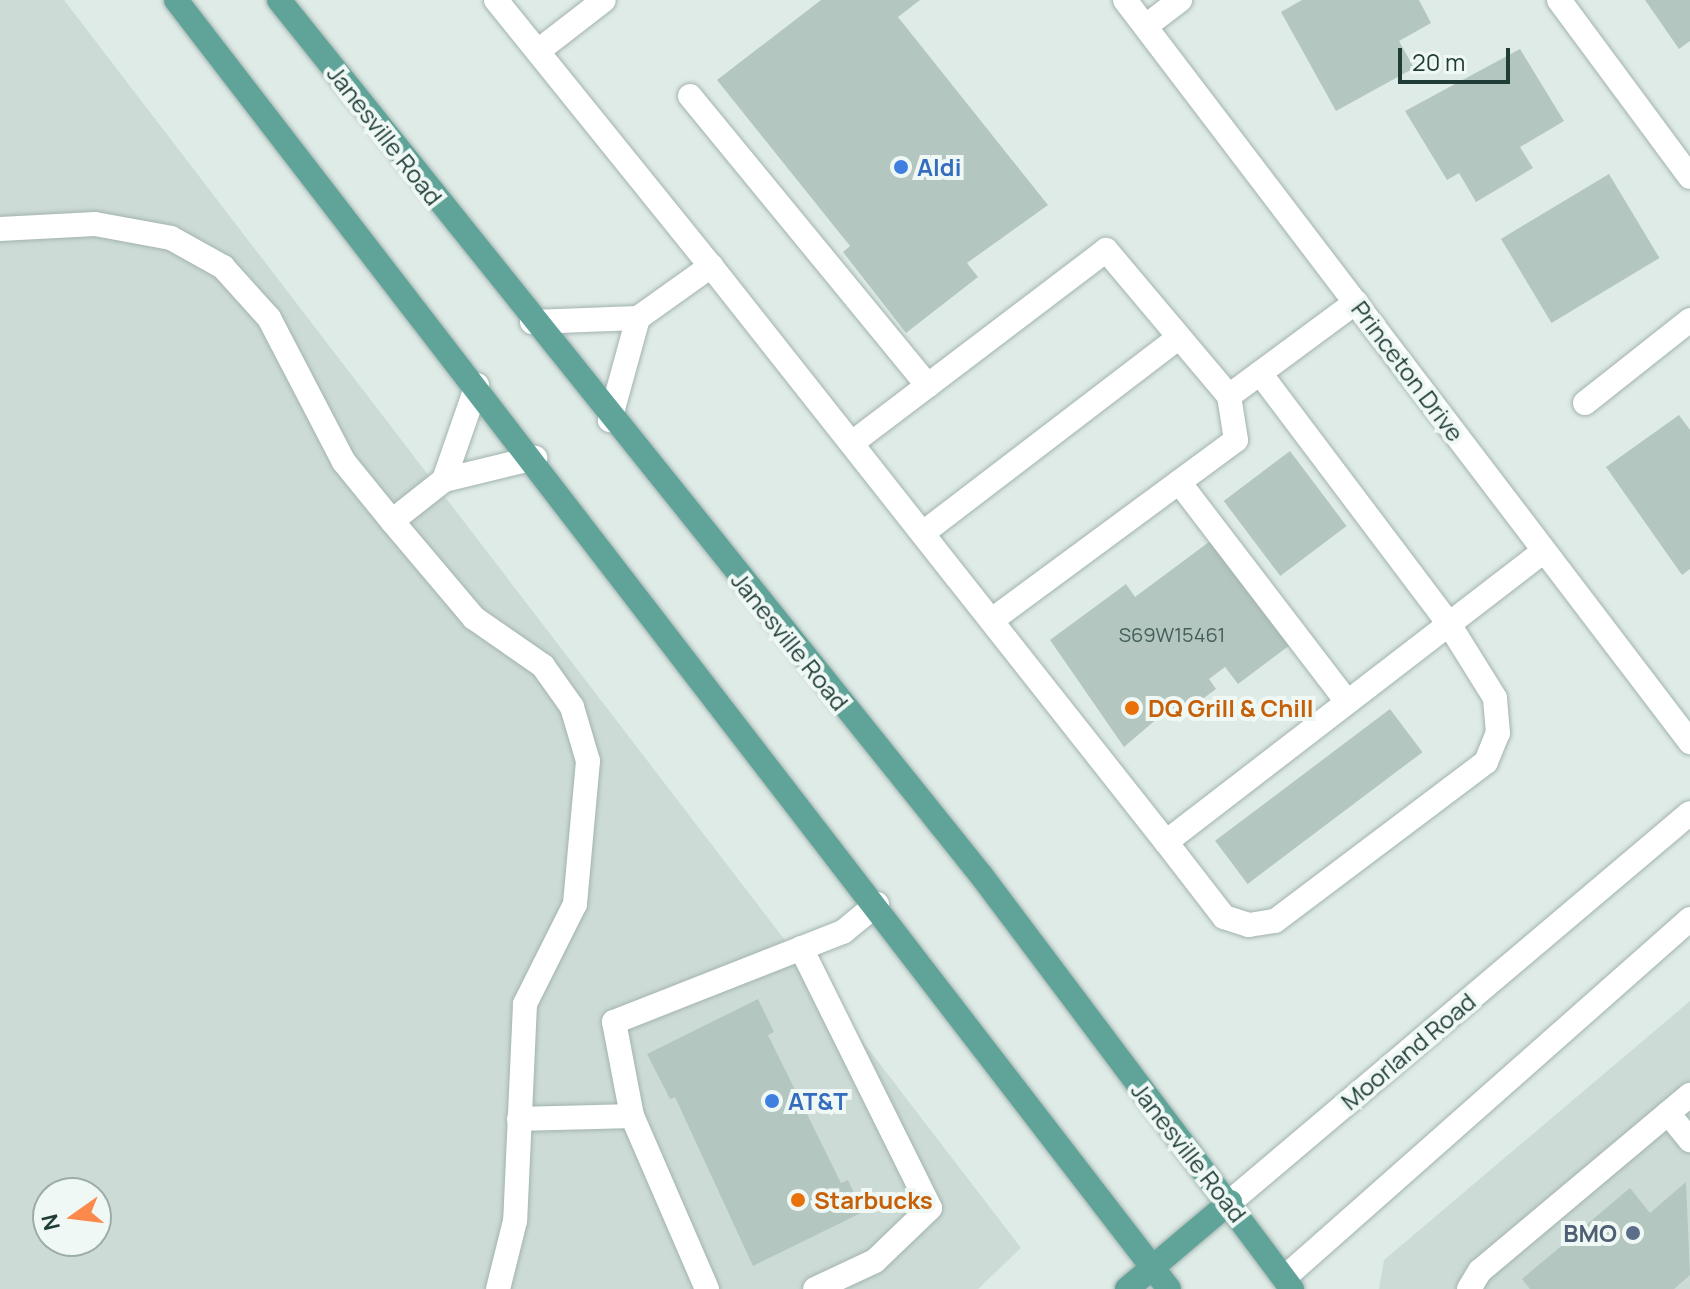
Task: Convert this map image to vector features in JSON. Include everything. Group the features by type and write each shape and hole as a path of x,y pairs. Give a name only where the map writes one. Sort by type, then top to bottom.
{"main road":[{"path":"176,0 535,458 1155,1265 1169,1289"},
{"name":"Janesville Road","path":"279,0 610,420 981,875 1230,1202 1283,1285"},
{"name":"Moorland Road","path":"1127,1289 1230,1202"}],"street":[{"path":"496,0 852,443 1224,917 1249,925 1275,921 1486,762 1498,733 1495,698 1449,624 1260,373"},
{"path":"538,51 604,0"},
{"name":"Princeton Drive","path":"1125,0 1690,742"},
{"path":"1146,26 1180,0"},
{"path":"1559,0 1690,177"},
{"path":"690,96 928,386"},
{"path":"0,229 95,224 171,238 223,267 269,318 344,462 474,618 543,666 572,707 588,761 575,904 525,1004 515,1221 498,1289"},
{"path":"852,443 1106,250 1229,396 1236,440 992,620"},
{"path":"532,322 638,318 711,266"},
{"path":"1229,396 1356,302"},
{"path":"610,420 638,318"},
{"path":"1585,403 1690,320"},
{"path":"923,533 1178,338"},
{"path":"444,480 477,385"},
{"path":"392,521 444,480 535,458"},
{"path":"1179,482 1347,702"},
{"path":"1166,842 1544,551"},
{"name":"Moorland Road","path":"1230,1202 1690,813"},
{"path":"707,1289 632,1116 614,1022 843,932 877,904"},
{"path":"1283,1285 1690,919"},
{"path":"801,948 930,1208 875,1261 815,1289"},
{"path":"1469,1289 1480,1271 1690,1095"},
{"path":"1668,1113 1690,1140"},
{"path":"519,1119 632,1116"}],"shaded area":[{"path":"0,0 64,0 1021,1248 978,1289 0,1289"},
{"path":"1690,1001 1690,1289 1379,1289 1384,1260"}],"building":[{"name":"Aldi","path":"821,0 920,0 898,17 1048,205 967,263 978,277 906,333 843,252 850,246 717,80"},
{"path":"1302,0 1419,0 1431,23 1399,41 1414,68 1336,111 1281,12"},
{"path":"1645,0 1690,0 1690,41 1679,49"},
{"path":"1520,49 1564,121 1520,147 1533,168 1476,202 1459,173 1447,180 1405,111"},
{"path":"1609,174 1659,258 1551,323 1501,239"},
{"path":"1679,415 1690,430 1690,569 1682,575 1606,467"},
{"path":"1290,451 1347,526 1280,576 1224,501"},
{"path":"1213,539 1290,645 1238,684 1225,667 1209,679 1216,689 1173,721 1166,711 1124,747 1050,640 1126,584 1135,597"},
{"path":"1390,709 1422,752 1248,884 1215,841"},
{"path":"758,999 774,1032 768,1035 841,1183 848,1180 863,1212 753,1266 675,1097 670,1099 647,1054"},
{"name":"BMO","path":"1686,1182 1690,1275 1674,1289 1530,1289 1522,1279 1630,1188 1650,1213"}],"place":[{"name":"Aldi","path":"901,167"},
{"name":"DQ Grill & Chill","path":"1132,708"},
{"name":"AT&T","path":"772,1101"},
{"name":"Starbucks","path":"798,1200"},
{"name":"BMO","path":"1633,1233"}]}
